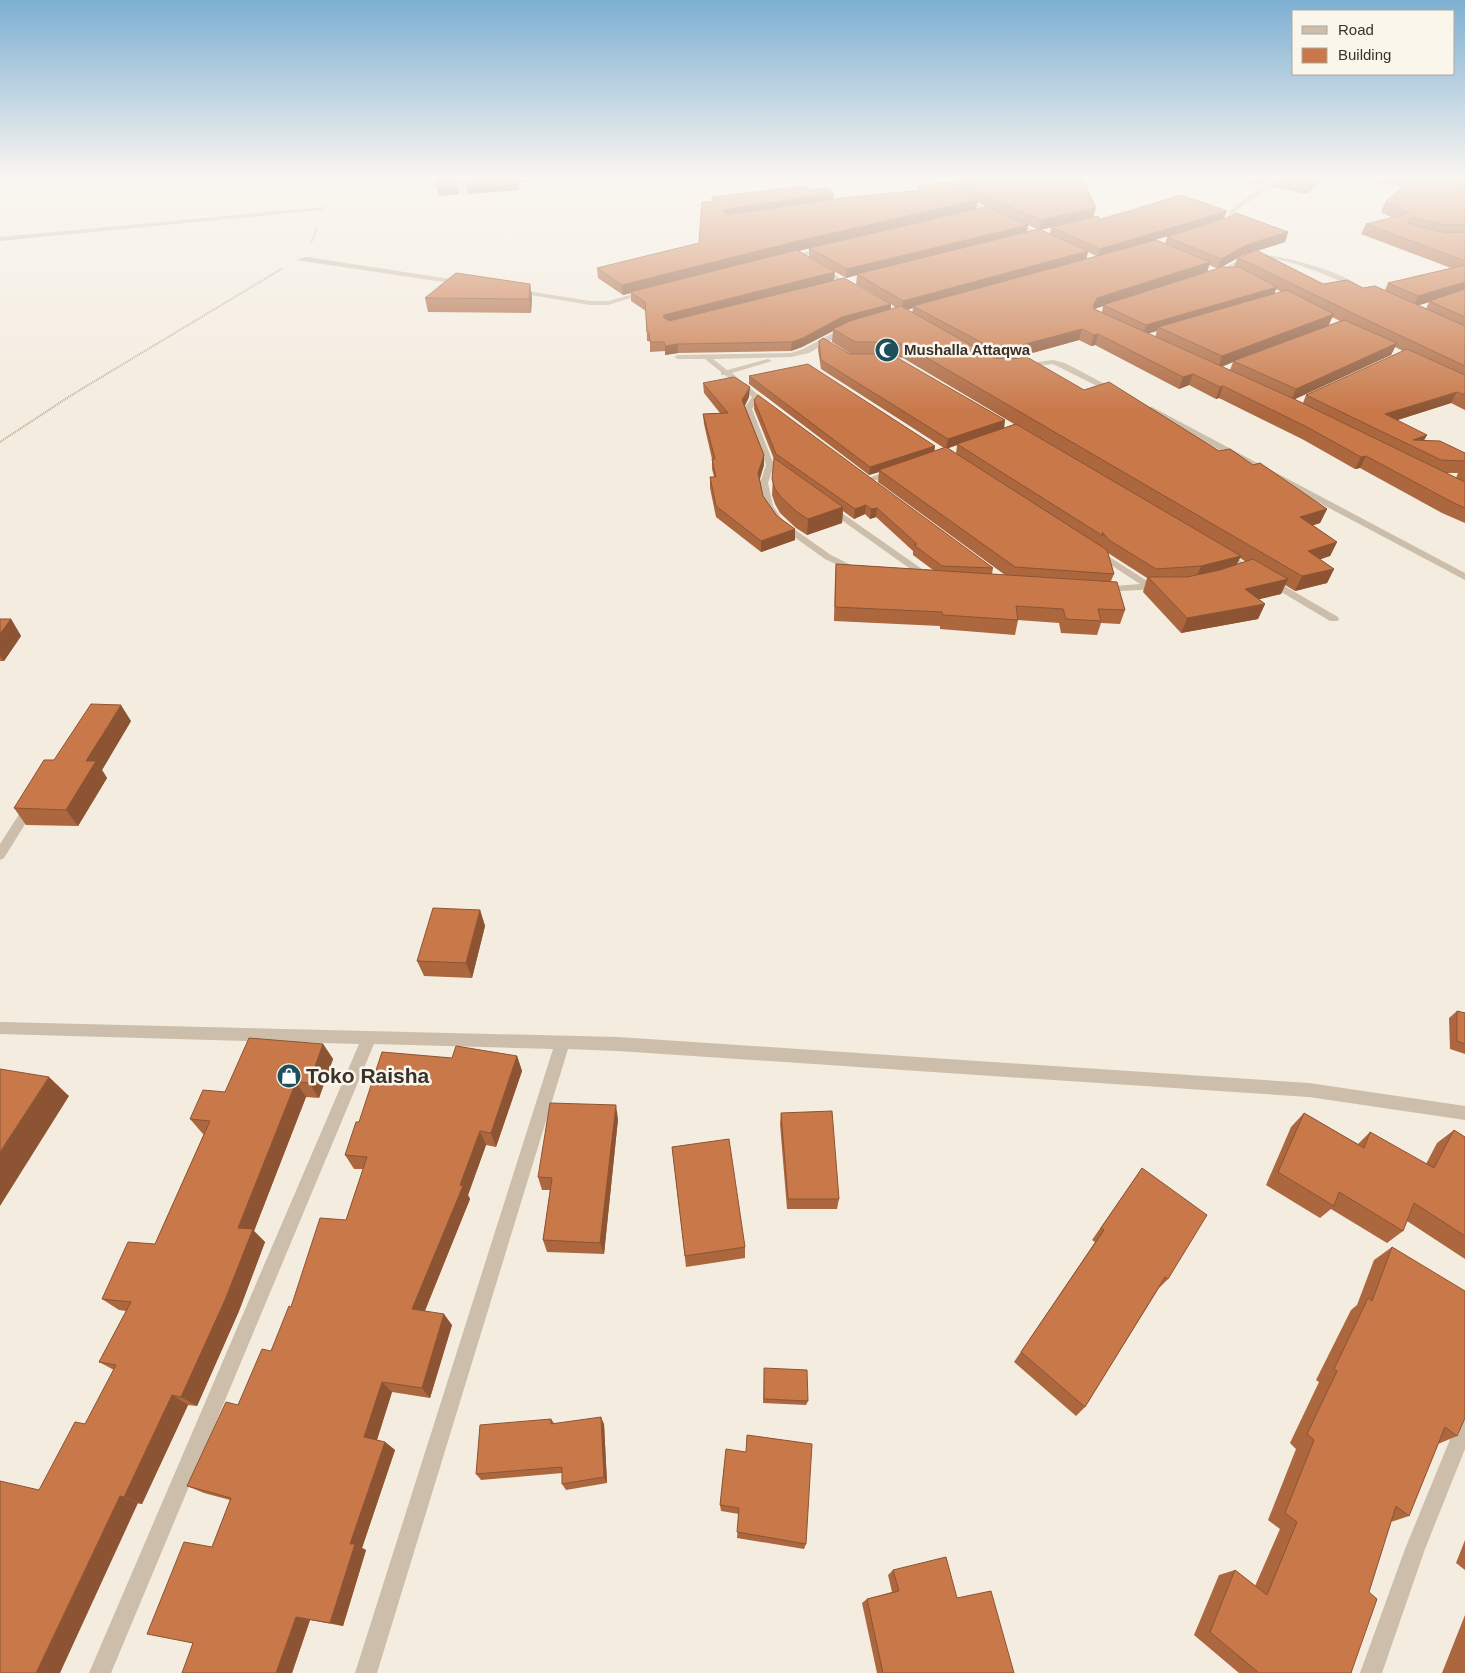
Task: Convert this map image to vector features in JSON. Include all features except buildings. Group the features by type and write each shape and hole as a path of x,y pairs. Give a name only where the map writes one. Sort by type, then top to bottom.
{"street":[{"path":"801,257 860,292"},
{"path":"1218,274 1247,257"},
{"path":"1266,257 1305,266 1363,289"},
{"path":"299,260 307,259 473,285"},
{"path":"1209,273 1237,274"},
{"path":"834,285 853,280"},
{"path":"502,289 590,303 608,303 658,290"},
{"path":"724,372 795,358 822,342 856,326"},
{"path":"822,342 831,347"},
{"path":"678,357 795,358"},
{"path":"708,358 756,398 780,415"},
{"path":"1010,368 1053,362 1122,395"},
{"path":"756,398 748,409 774,468 764,483 769,506 782,524 828,557 853,571 863,572"},
{"path":"1139,404 1465,577"},
{"path":"868,480 901,469"},
{"path":"818,499 935,580 911,578"},
{"path":"1091,549 1149,586"},
{"path":"1214,549 1243,570 1334,619"},
{"path":"1094,590 1111,591 1149,586 1173,586"},
{"path":"0,855 35,797"},
{"path":"0,1028 618,1044 1309,1090 1465,1114"},
{"path":"100,1673 370,1038"},
{"path":"366,1673 562,1044"},
{"path":"1371,1673 1397,1594 1424,1522 1465,1427"}],"path":[{"path":"0,442 70,396 301,257"}],"place":[{"name":"Mushalla Attaqwa","path":"887,350"},
{"name":"Toko Raisha","path":"289,1076"}]}
